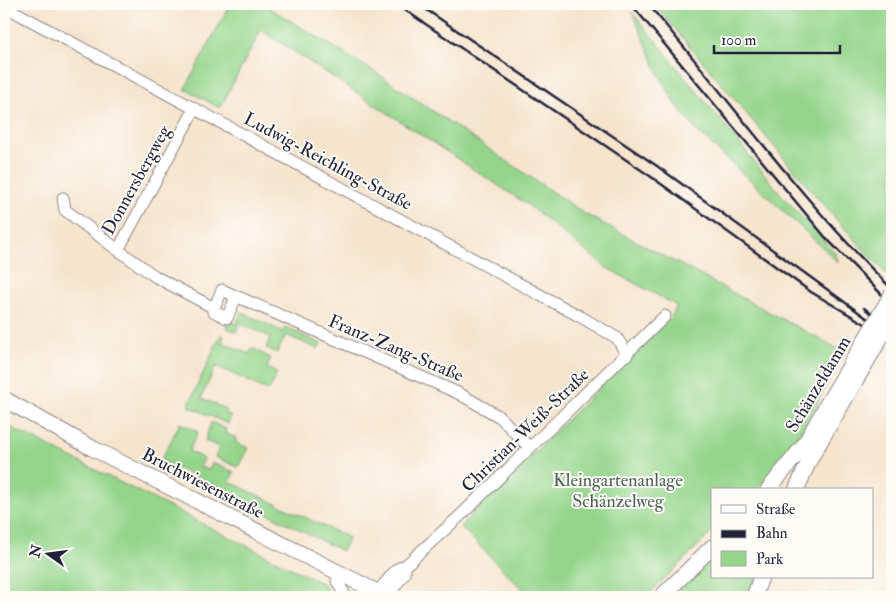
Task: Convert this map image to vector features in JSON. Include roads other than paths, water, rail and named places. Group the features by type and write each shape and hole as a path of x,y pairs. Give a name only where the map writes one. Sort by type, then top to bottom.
{"main road":[{"name":"Schänzeldamm","path":"797,488 834,406 892,294"},
{"name":"Schänzeldamm","path":"770,488 834,406 892,318"},
{"name":"Bruchwiesenstraße","path":"4,399 92,448 378,596"},
{"name":"Bruchwiesenstraße","path":"4,408 90,456 337,582 378,596"},
{"path":"661,597 711,548"},
{"path":"754,597 762,578"}],"street":[{"name":"Ludwig-Reichling-Straße","path":"4,6 581,317 618,338 627,355"},
{"name":"Donnersbergweg","path":"63,198 65,210 118,250 194,110"},
{"path":"118,250 156,277 214,308 213,311 228,318 236,297"},
{"name":"Franz-Zang-Straße","path":"214,308 222,290 458,393 500,417 530,448"},
{"name":"Christian-Weiß-Straße","path":"378,596 397,570 406,565 530,448 665,316"},
{"path":"337,582 346,597"}],"railway":[{"path":"396,4 650,176 811,292 892,340"},
{"path":"418,4 657,166 868,319"},
{"path":"631,4 826,238 892,305"},
{"path":"648,4 827,221 892,289"},
{"path":"864,308 892,329"}],"park label":[{"name":"Kleingartenanlage Schänzelweg","path":"618,490"}]}
